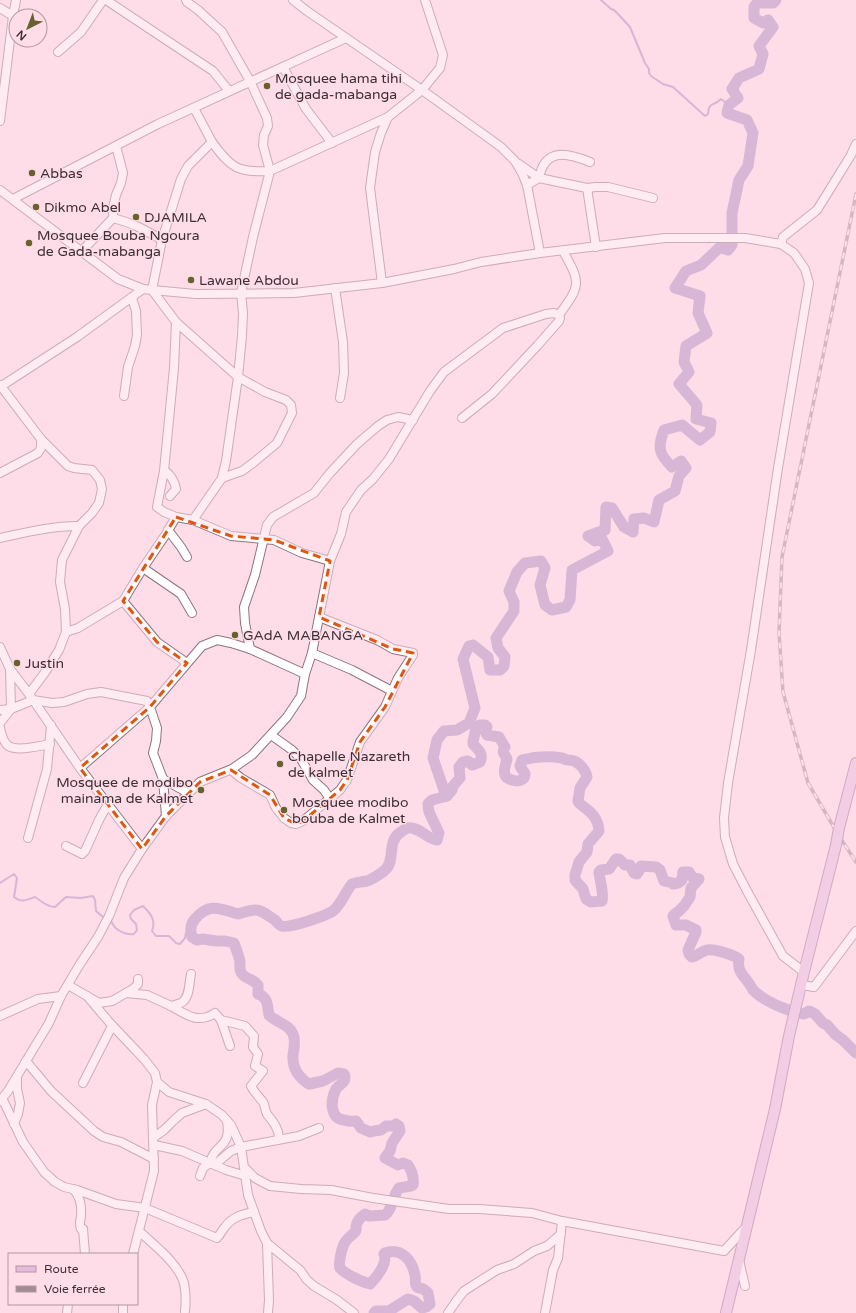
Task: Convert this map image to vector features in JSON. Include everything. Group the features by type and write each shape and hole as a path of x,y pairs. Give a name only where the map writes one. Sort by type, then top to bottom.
{"main road":[{"path":"726,1313 775,1109 789,1036 804,972 856,763"}],"street":[{"path":"58,52 80,32 103,0"},
{"path":"106,0 213,71 229,91"},
{"path":"186,0 222,32 250,82 267,118 268,126 264,135 263,145 270,171 240,293 243,313 242,336 238,377 226,461 222,478 193,520"},
{"path":"293,0 422,90 500,147 515,161 539,178 587,188 608,187 652,198"},
{"path":"194,108 212,142 224,159 237,169 252,172 270,171 388,117 422,90 440,68 443,55 425,0"},
{"path":"13,199 158,124 346,38"},
{"path":"0,121 9,48"},
{"path":"283,67 306,109 332,143"},
{"path":"382,283 370,188 376,152 381,133 388,117"},
{"path":"0,723 11,709 31,697 59,650 66,632 65,609 60,582 62,560 79,526 92,514 99,503 102,489 100,480 92,470 68,466 41,440 1,386 77,337 132,298 148,289 181,179 188,166 212,142"},
{"path":"781,244 783,237 817,210 828,194 856,144"},
{"path":"81,252 113,218 113,208 123,173 116,146"},
{"path":"527,185 539,178 544,164 549,158 560,155 570,155 590,162"},
{"path":"515,161 527,185 540,253"},
{"path":"587,188 596,247"},
{"path":"0,190 118,279 148,289 196,294 294,293 382,283 454,269 481,262 540,253 666,238 745,238 781,244 794,253 805,269 809,283 778,468 751,650 728,783 724,818 725,837 733,864 747,892 783,956 804,972"},
{"path":"113,218 130,222 162,240"},
{"path":"462,418 492,394 559,321 559,315 573,296 577,282 575,271 563,251"},
{"path":"335,288 343,342 344,373 340,398"},
{"path":"148,289 176,322 238,377 265,392 286,400 291,405 292,413 277,443 254,463 242,471 222,478"},
{"path":"124,396 128,367 137,335 136,311 132,298"},
{"path":"254,1212 232,1220 224,1227 217,1238 145,1208 116,1204 64,1187 55,1182 44,1172 23,1142 1,1100 49,1023 61,996 98,937 108,918 124,878 142,849 166,816 200,782 231,770 252,755 287,717 301,696 305,674 312,653 330,561 341,534 346,512 361,490 374,479 389,459 430,390 444,372 503,328 546,314 554,313 559,315"},
{"path":"176,322 174,368 164,471 157,507 176,517 193,520 231,536 274,540 302,553 330,561"},
{"path":"250,649 245,624 244,607 255,575 267,525 273,517 314,493 357,444 378,426 387,420 398,417 413,420"},
{"path":"0,473 38,453 41,448 41,440"},
{"path":"164,471 169,473 176,486 176,489 170,496"},
{"path":"66,632 78,628 123,601 176,517"},
{"path":"0,538 37,529 59,526 79,526"},
{"path":"168,530 187,557"},
{"path":"143,568 181,594 192,613"},
{"path":"123,601 158,642 187,663"},
{"path":"231,770 241,778 270,795 276,808 284,818 291,823 296,824 303,822 330,799 340,790 347,780 360,742 385,706 413,652 393,649 377,640 319,617"},
{"path":"80,768 150,707 202,646 217,640 250,649 305,674"},
{"path":"0,647 3,662 31,697 80,768 142,849"},
{"path":"312,653 352,670 392,691"},
{"path":"10,669 11,709"},
{"path":"31,697 52,703 64,702 86,694 101,692 147,701 157,728 156,741 152,753 164,779 166,816"},
{"path":"0,710 11,709"},
{"path":"28,838 47,769 51,726"},
{"path":"0,728 3,739 7,745 15,749 50,744"},
{"path":"270,735 292,750 301,759 313,780 324,790 330,799"},
{"path":"164,779 188,793"},
{"path":"66,846 82,854 85,851 108,804"},
{"path":"801,988 814,988 856,931"},
{"path":"171,1006 182,1002 184,999 188,992 191,974"},
{"path":"68,985 99,1003 112,1000 134,989 138,984 138,979"},
{"path":"126,993 147,995 197,1019 208,1018 215,1014 222,1020 245,1026 254,1036 253,1047 258,1054 255,1066 263,1071 251,1086 259,1099 263,1102 266,1113 278,1129 279,1137 277,1140"},
{"path":"0,1016 38,999 61,996"},
{"path":"87,996 112,1026 144,1059 155,1073 157,1082 152,1105 154,1171 134,1253"},
{"path":"222,1020 230,1046"},
{"path":"82,1083 112,1026"},
{"path":"26,1061 51,1091 94,1131 103,1137 121,1142 154,1159"},
{"path":"14,1124 20,1103 17,1089 17,1075"},
{"path":"157,1082 169,1092 206,1104 231,1125 241,1147 248,1195 267,1243 270,1300 268,1313"},
{"path":"153,1141 182,1113 206,1104"},
{"path":"210,1164 212,1155 224,1144 228,1136 226,1120"},
{"path":"200,1176 203,1168 218,1162 231,1151 241,1147 298,1136 318,1128"},
{"path":"153,1141 182,1151 210,1164 245,1172 270,1186 331,1190 449,1209 479,1209 532,1213 562,1221 630,1232 724,1251 746,1227"},
{"path":"73,1189 78,1197 80,1206 81,1218 79,1224 83,1229 85,1253"},
{"path":"545,1313 553,1270 558,1258 562,1221"},
{"path":"139,1231 160,1251 179,1274 184,1283 186,1296 185,1312"},
{"path":"448,1313 464,1291 497,1270 514,1264 534,1251 547,1246 560,1234"},
{"path":"267,1243 300,1270 307,1280 314,1286 337,1300 354,1313"},
{"path":"738,1258 745,1286"}],"highlighted area":[{"path":"176,517 231,536 274,540 330,561 319,617 393,649 413,653 385,707 360,742 347,780 340,790 303,821 296,824 284,818 270,795 231,770 200,782 166,816 142,849 80,768 150,707 187,663 157,642 123,601"}],"waterway":[{"path":"601,0 614,10 630,27 651,76 663,84 673,87 705,116 708,114 709,107 721,99 729,105"},
{"path":"446,796 433,758 437,740 444,731 457,730 469,723 475,708 463,659 469,646 473,645 488,657 490,670 500,670 504,666 505,657 498,648 496,638 514,611 514,602 509,591 517,572 525,563 541,561 545,568 540,585 545,605 552,610 566,607 570,600 572,570 608,551 602,539 595,541 588,536 605,530 606,507 612,508 624,527 633,532 634,519 644,518 654,522 659,500 675,491 679,476 686,468 681,461 672,467 664,458 660,450 660,442 664,430 682,425 700,440 710,432 711,423 696,419 697,405 679,384 689,372 684,362 686,346 707,333 698,313 700,296 675,288 686,271 701,265 720,247 728,250 732,245 732,213 739,180 748,166 753,133 747,120 727,113 729,105 738,98 732,89 739,78 759,69 763,54 759,46 773,27 768,20 763,23 754,18 754,7 757,3 773,3 776,0"},
{"path":"374,1313 376,1311 389,1311 408,1299 414,1301 422,1308 430,1304 428,1293 416,1286 414,1270 405,1256 401,1253 385,1253 383,1266 379,1274 370,1284 358,1280 340,1268 340,1256 342,1249 347,1239 356,1231 357,1223 360,1218 365,1214 369,1216 385,1215 390,1210 399,1188 413,1185 411,1170 408,1165 403,1163 398,1165 385,1158 400,1131 399,1126 396,1124 394,1126 386,1126 381,1130 370,1132 361,1128 356,1121 349,1121 337,1117 333,1111 332,1101 336,1089 345,1079 344,1074 338,1073 323,1081 309,1084 302,1078 296,1072 293,1060 295,1042 293,1034 289,1028 269,1015 266,1000 258,994 258,985 241,973 240,960 234,943 203,939 197,940 192,937 191,927 193,921 205,910 215,908 238,914 258,910 275,920 280,925 286,926 300,924 317,918 334,910 352,884 369,880 385,870 390,862 394,840 396,836 406,828 416,829 437,840 439,833 429,812 428,804 432,800 447,796 460,778 459,767 463,762 468,761 472,765 480,762 481,754 473,744 476,728 480,725 485,725 487,727 485,731 487,735 499,737 505,747 503,752 507,759 504,773 509,779 516,781 522,779 525,774 520,766 522,760 531,758 547,757 572,760 580,765 584,770 587,777 580,788 578,801 595,818 599,831 588,844 587,852 579,862 575,875 575,880 583,889 586,899 591,902 602,901 599,872 601,870 609,869 616,859 619,859 625,865 630,865 634,873 637,874 641,866 656,867 660,870 664,881 673,884 682,880 683,872 689,872 693,878 699,879 691,888 690,897 684,906 673,916 676,925 686,925 696,930 688,950 689,954 692,957 704,951 711,950 720,951 736,957 739,959 740,972 757,994 772,1003 794,1012 804,1014 809,1011 815,1014 856,1053"},
{"path":"0,883 14,874 17,878 14,897 22,900 35,897 52,907 55,907 66,897 81,898 93,896 96,911 103,917 107,917"},
{"path":"110,919 119,931 134,934 137,930 136,924 131,919 130,915 134,910 143,906 152,917 152,931 156,936 169,936 176,943 180,944 185,938 186,933 191,929"}],"railway":[{"path":"856,194 782,557 779,633 783,692 808,783 856,862"}],"place":[{"name":"Mosquee hama tihi de gada-mabanga","path":"267,86"},
{"name":"Abbas","path":"32,173"},
{"name":"Dikmo Abel","path":"36,207"},
{"name":"DJAMILA","path":"136,217"},
{"name":"Mosquee Bouba Ngoura de Gada-mabanga","path":"29,243"},
{"name":"Lawane Abdou","path":"191,280"},
{"name":"GAdA MABANGA","path":"235,635"},
{"name":"Justin","path":"17,663"},
{"name":"Chapelle Nazareth de kalmet","path":"280,764"},
{"name":"Mosquee de modibo mainama de Kalmet","path":"201,790"},
{"name":"Mosquee modibo bouba de Kalmet","path":"284,810"}]}
